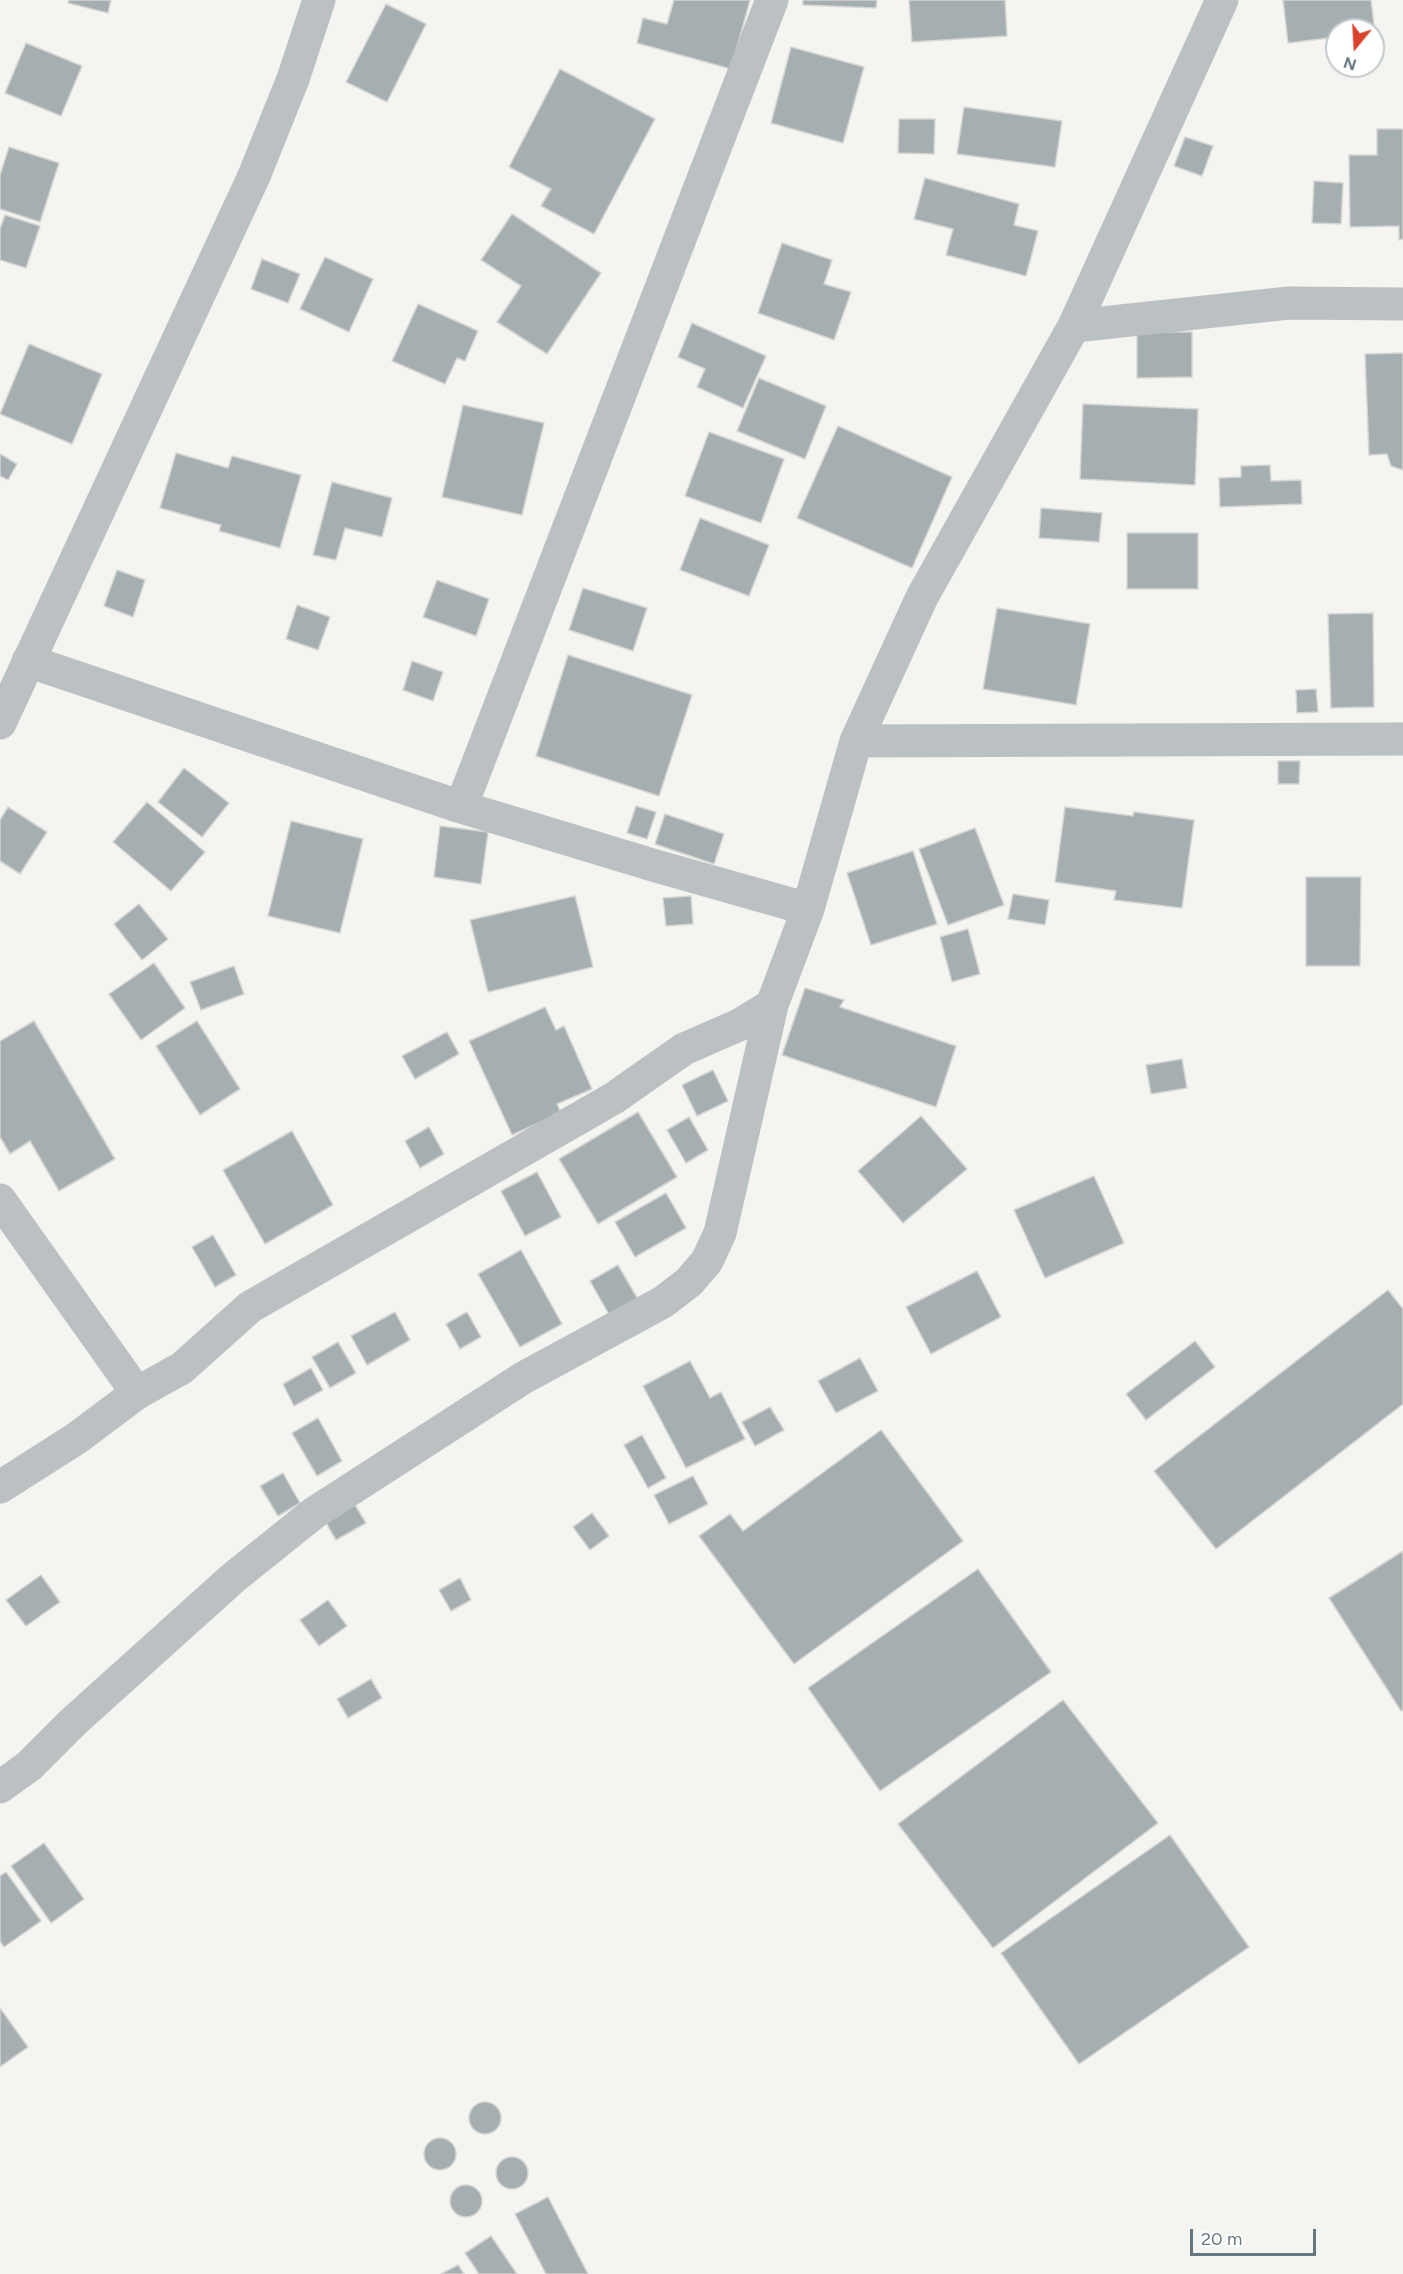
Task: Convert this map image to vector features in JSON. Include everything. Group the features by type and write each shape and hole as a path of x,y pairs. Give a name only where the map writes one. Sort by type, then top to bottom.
{"street":[{"path":"0,723 254,176 293,79 319,0"},
{"path":"461,807 772,0"},
{"path":"0,1787 29,1766 72,1723 233,1578 314,1513 523,1378 663,1302 689,1282 707,1261 720,1233 772,1005 808,909 856,741 922,597 1074,326 1222,0"},
{"path":"1074,326 1289,303 1403,304"},
{"path":"28,662 461,807 808,909"},
{"path":"856,741 1403,739"},
{"path":"0,1487 77,1438 137,1393 182,1368 250,1307 605,1104 684,1049 740,1025 772,1005"},
{"path":"0,1200 137,1393"}],"building":[{"path":"69,0 111,0 108,13 68,3"},
{"path":"674,0 750,0 731,69 637,43 643,18 667,24"},
{"path":"803,0 877,0 876,8 803,5"},
{"path":"909,0 1005,0 1007,36 912,42"},
{"path":"1283,0 1371,0 1373,18 1325,18 1325,38 1288,43"},
{"path":"386,4 426,24 387,102 346,82"},
{"path":"26,43 82,66 61,116 5,93"},
{"path":"791,47 864,67 843,143 771,123"},
{"path":"560,69 655,119 594,234 541,206 551,189 509,167"},
{"path":"964,107 1062,121 1055,167 957,154"},
{"path":"899,119 935,119 934,154 898,153"},
{"path":"1377,129 1403,129 1403,239 1399,240 1399,226 1350,227 1349,155 1377,155"},
{"path":"1185,137 1213,146 1202,176 1174,166"},
{"path":"9,147 59,163 40,222 0,209 0,175"},
{"path":"925,178 1019,204 1014,225 1038,231 1026,276 946,255 953,229 914,219"},
{"path":"1314,181 1343,183 1341,224 1312,223"},
{"path":"512,214 601,273 547,354 497,322 521,286 481,260"},
{"path":"5,215 40,226 26,268 0,260 0,229"},
{"path":"782,243 832,260 824,284 851,292 834,340 758,313"},
{"path":"325,257 373,279 349,332 300,309"},
{"path":"262,259 300,274 288,303 251,289"},
{"path":"418,304 478,331 465,361 457,358 445,384 392,361"},
{"path":"692,323 766,356 743,408 697,387 705,369 678,357"},
{"path":"1137,332 1192,332 1192,377 1137,378"},
{"path":"29,344 102,374 72,444 0,414"},
{"path":"1403,353 1403,470 1391,466 1387,454 1369,455 1365,354"},
{"path":"759,378 826,406 805,459 737,431"},
{"path":"1083,404 1198,409 1195,485 1080,479"},
{"path":"463,405 544,423 522,515 442,497"},
{"path":"838,426 952,477 912,568 797,518"},
{"path":"709,432 784,459 761,523 685,496"},
{"path":"176,453 228,468 232,456 301,475 280,548 219,531 221,525 160,508"},
{"path":"0,454 17,464 8,480 0,476"},
{"path":"1270,465 1271,481 1301,480 1302,504 1220,507 1219,478 1241,477 1241,466"},
{"path":"332,482 392,498 382,537 345,528 336,560 313,555"},
{"path":"1041,508 1102,513 1099,542 1039,538"},
{"path":"700,518 769,545 749,596 680,570"},
{"path":"1127,533 1198,533 1198,589 1127,589"},
{"path":"117,570 145,580 133,617 104,606"},
{"path":"437,580 489,599 476,636 423,617"},
{"path":"583,588 647,608 633,651 569,630"},
{"path":"297,605 330,617 318,650 286,639"},
{"path":"997,608 1090,624 1076,705 983,689"},
{"path":"1373,613 1374,707 1331,708 1328,614"},
{"path":"568,655 692,695 659,796 536,756"},
{"path":"412,661 443,672 433,701 403,690"},
{"path":"1316,689 1318,712 1297,713 1296,690"},
{"path":"1278,761 1300,761 1299,784 1278,784"},
{"path":"184,768 229,803 202,837 158,802"},
{"path":"147,802 205,852 171,891 113,842"},
{"path":"636,806 656,812 647,839 627,833"},
{"path":"8,807 47,832 20,874 0,861 0,820"},
{"path":"1065,807 1133,816 1134,812 1194,820 1182,908 1114,900 1116,891 1055,882"},
{"path":"665,814 724,834 714,864 655,844"},
{"path":"291,821 363,839 340,933 268,916"},
{"path":"440,826 488,832 481,884 434,877"},
{"path":"975,828 1004,905 948,925 919,849"},
{"path":"913,851 937,924 871,945 847,873"},
{"path":"1306,877 1361,877 1360,966 1306,966"},
{"path":"1013,894 1049,900 1045,925 1008,919"},
{"path":"575,896 593,967 488,992 470,920"},
{"path":"691,896 693,924 666,926 663,898"},
{"path":"139,904 168,939 142,960 114,924"},
{"path":"968,929 980,974 952,982 940,937"},
{"path":"154,963 185,1008 141,1040 109,994"},
{"path":"234,966 244,994 201,1010 190,982"},
{"path":"805,988 844,1000 840,1007 956,1046 936,1107 782,1055"},
{"path":"545,1007 556,1030 564,1026 592,1089 557,1104 561,1113 512,1135 469,1041"},
{"path":"34,1021 115,1159 59,1191 30,1141 10,1154 0,1137 0,1041"},
{"path":"197,1021 240,1089 200,1115 156,1046"},
{"path":"447,1032 459,1054 415,1079 402,1056"},
{"path":"1182,1059 1187,1088 1151,1094 1146,1065"},
{"path":"713,1070 728,1101 697,1116 682,1085"},
{"path":"638,1112 677,1177 598,1224 559,1159"},
{"path":"921,1116 967,1169 903,1223 858,1171"},
{"path":"689,1117 708,1150 686,1163 667,1130"},
{"path":"429,1127 444,1154 420,1168 405,1141"},
{"path":"292,1131 333,1205 265,1244 223,1170"},
{"path":"537,1172 561,1217 525,1236 501,1191"},
{"path":"1094,1176 1124,1243 1045,1278 1014,1210"},
{"path":"666,1193 686,1228 635,1257 615,1222"},
{"path":"213,1235 236,1275 215,1287 192,1247"},
{"path":"521,1250 562,1324 520,1347 478,1274"},
{"path":"618,1265 639,1301 611,1318 590,1281"},
{"path":"977,1271 1001,1317 931,1354 906,1307"},
{"path":"1388,1290 1403,1309 1403,1404 1216,1549 1154,1471"},
{"path":"395,1312 410,1340 367,1365 351,1336"},
{"path":"467,1312 481,1337 460,1349 446,1324"},
{"path":"1195,1341 1215,1367 1146,1420 1126,1394"},
{"path":"338,1342 356,1373 330,1388 312,1357"},
{"path":"860,1358 878,1391 836,1413 818,1381"},
{"path":"690,1361 710,1398 721,1392 745,1439 686,1468 643,1386"},
{"path":"311,1368 323,1390 294,1406 283,1384"},
{"path":"770,1407 784,1430 755,1446 742,1422"},
{"path":"318,1418 342,1461 317,1476 292,1433"},
{"path":"881,1430 963,1541 794,1664 699,1536 730,1514 743,1531"},
{"path":"642,1435 666,1478 648,1488 624,1445"},
{"path":"283,1473 300,1503 278,1516 260,1486"},
{"path":"693,1476 708,1504 669,1524 654,1495"},
{"path":"355,1505 366,1523 336,1540 325,1521"},
{"path":"592,1513 609,1536 590,1550 573,1527"},
{"path":"1403,1551 1403,1710 1401,1711 1329,1598"},
{"path":"978,1569 1051,1672 880,1791 808,1688"},
{"path":"41,1575 60,1602 26,1626 6,1600"},
{"path":"460,1578 471,1600 451,1611 439,1590"},
{"path":"328,1600 347,1626 319,1646 300,1620"},
{"path":"371,1679 382,1698 348,1718 337,1699"},
{"path":"1063,1700 1158,1823 993,1948 898,1824"},
{"path":"1170,1835 1249,1947 1079,2064 1001,1953"},
{"path":"44,1843 84,1899 51,1923 11,1866"},
{"path":"6,1872 41,1921 4,1947 0,1941 0,1876"},
{"path":"0,2008 28,2047 0,2067"},
{"path":"485,2102 497,2106 501,2118 497,2130 485,2134 473,2130 469,2118 473,2106"},
{"path":"440,2138 452,2142 456,2154 452,2166 440,2170 428,2166 424,2154 428,2142"},
{"path":"512,2157 523,2162 528,2173 523,2184 512,2189 501,2184 496,2173 501,2162"},
{"path":"466,2185 478,2189 482,2201 478,2213 466,2217 454,2213 450,2201 454,2189"},
{"path":"548,2197 588,2274 546,2274 515,2214"},
{"path":"491,2236 517,2274 479,2274 465,2253"},
{"path":"458,2265 464,2274 441,2274"}]}
